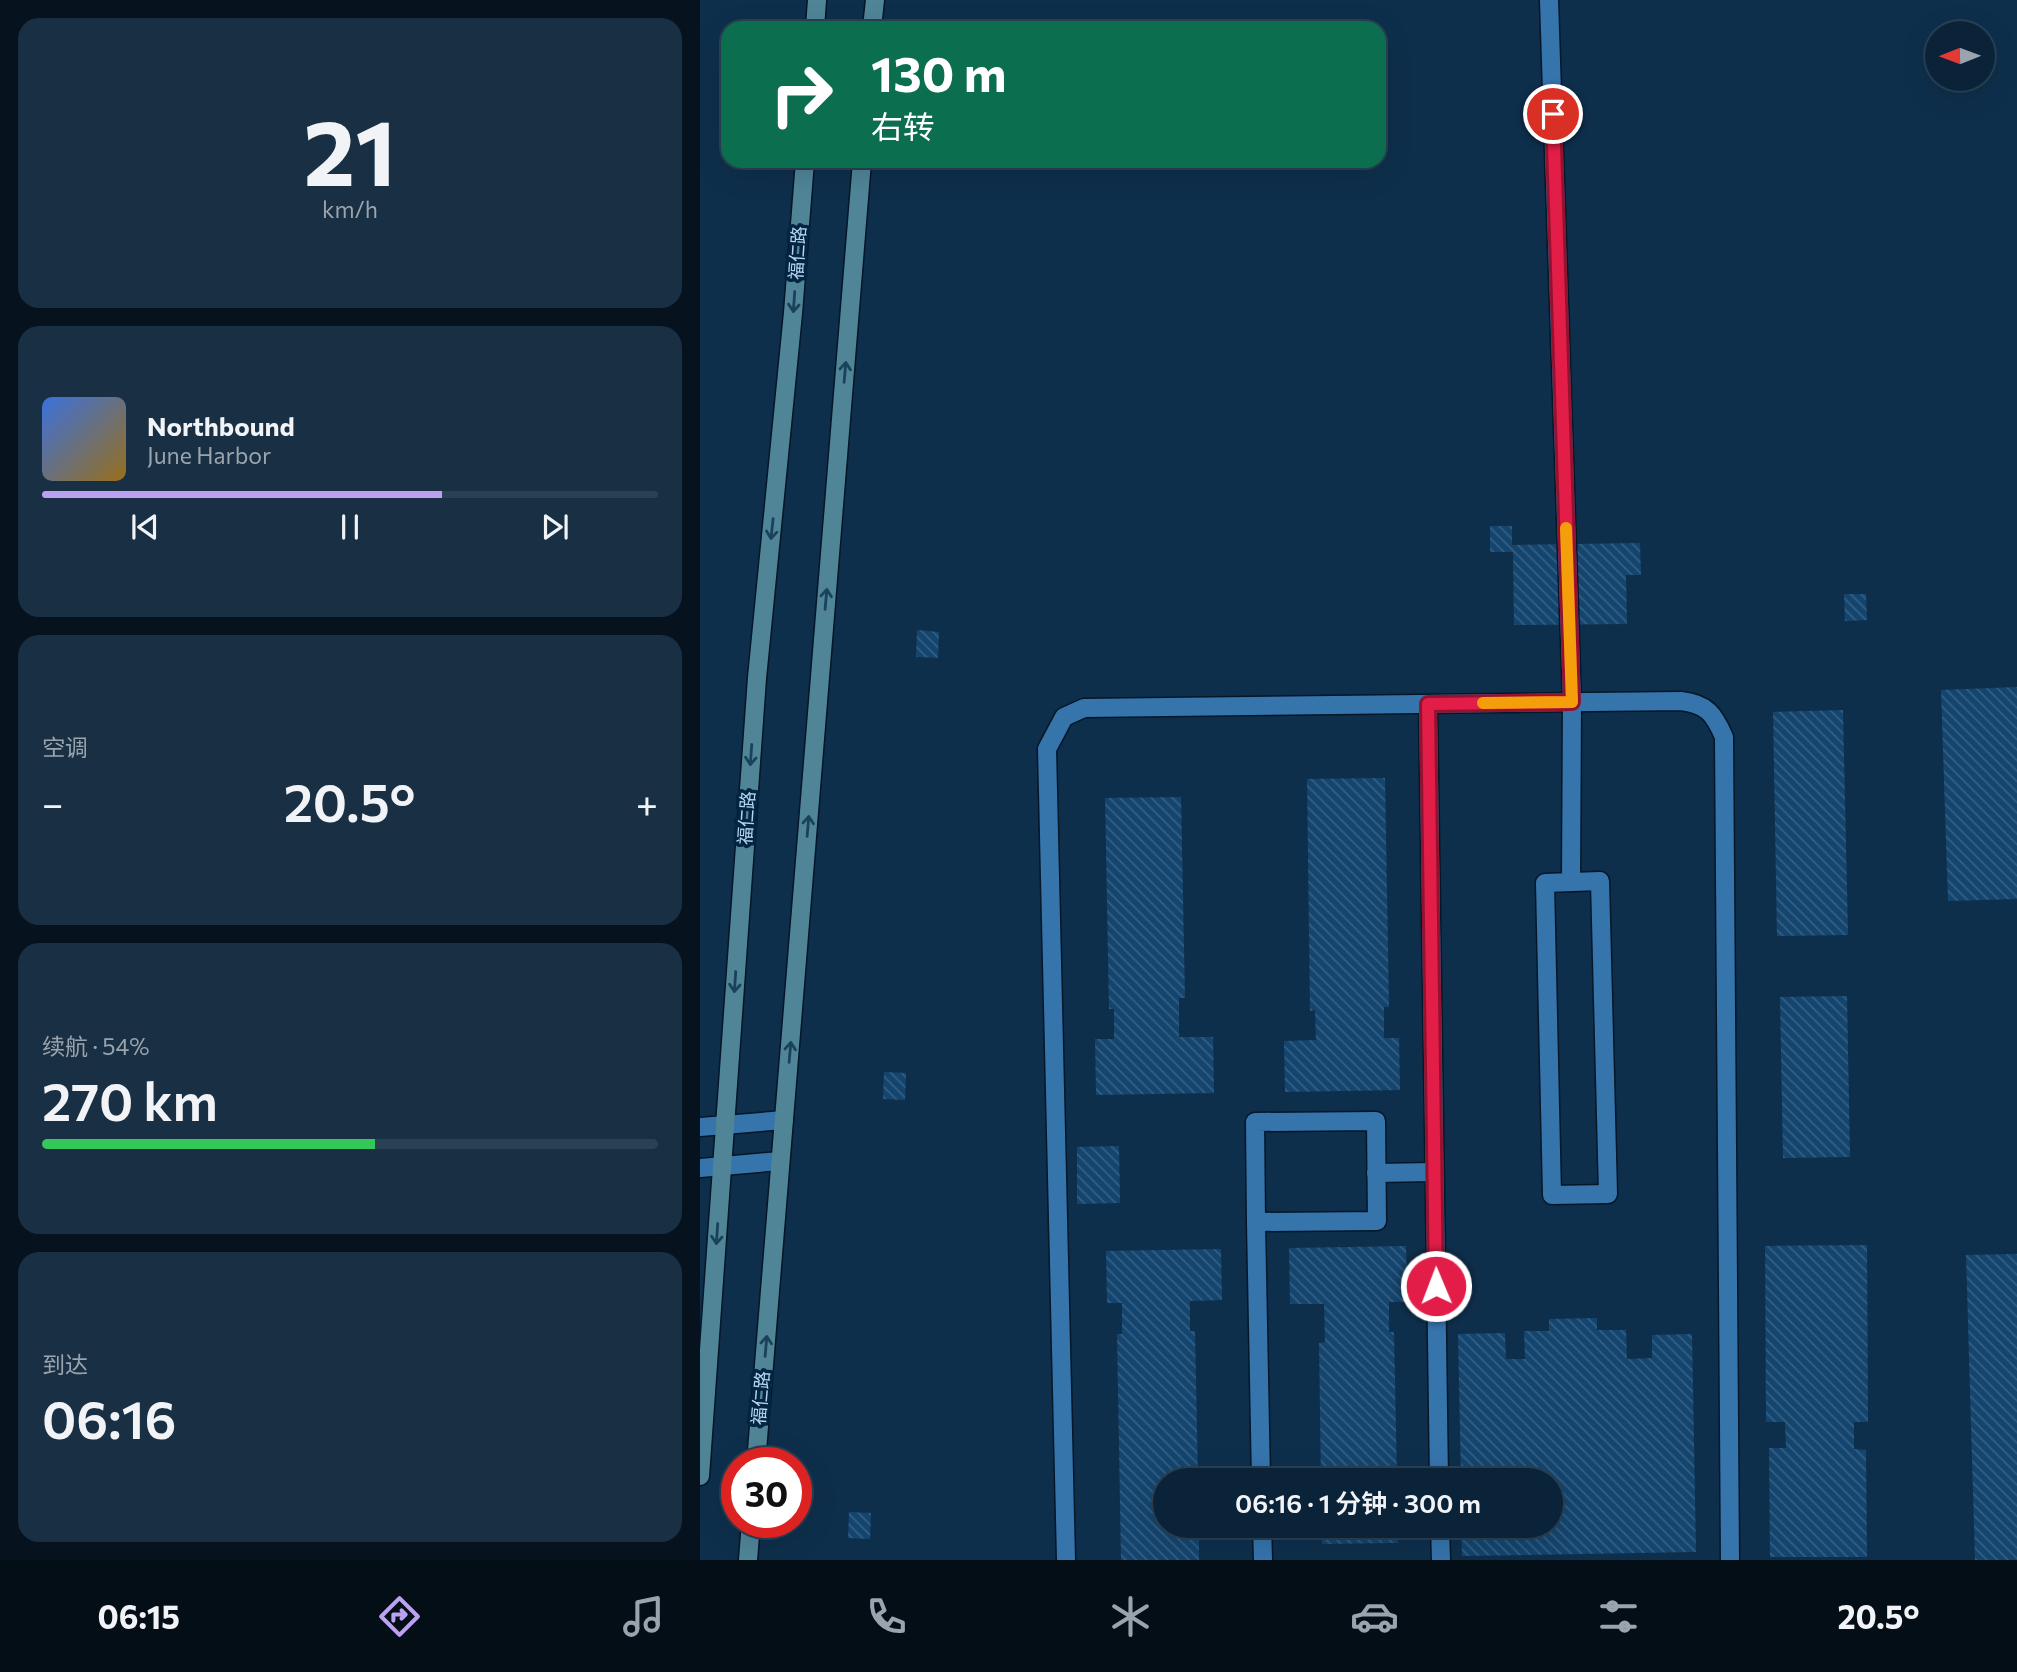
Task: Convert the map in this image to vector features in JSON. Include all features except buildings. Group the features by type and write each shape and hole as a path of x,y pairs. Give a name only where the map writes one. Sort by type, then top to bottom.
{"main road":[{"path":"816,21 817,0"},
{"path":"872,21 874,0"},
{"name":"福仁路","path":"700,1476 757,678 804,168"},
{"name":"福仁路","path":"757,1447 861,168"},
{"path":"748,1560 750,1538"}],"street":[{"path":"1549,0 1572,702 1571,882"},
{"path":"1066,1560 1047,749 1063,717 1084,708 1681,701 1697,703 1716,716 1724,737 1731,1560"},
{"path":"1428,704 1439,1468"},
{"path":"1600,881 1608,1194 1552,1195 1545,883 1571,882 1600,881"},
{"path":"700,1127 784,1120"},
{"path":"1256,1222 1377,1221 1376,1121 1255,1122 1256,1222 1261,1468"},
{"path":"700,1168 780,1161"},
{"path":"1376,1172 1434,1172"},
{"path":"1262,1538 1263,1560"},
{"path":"1440,1538 1441,1560"}],"slow traffic":[{"path":"1483,703 1572,702 1566,528"}],"route":[{"path":"1436,1286 1428,704 1572,702 1553,114"}]}
